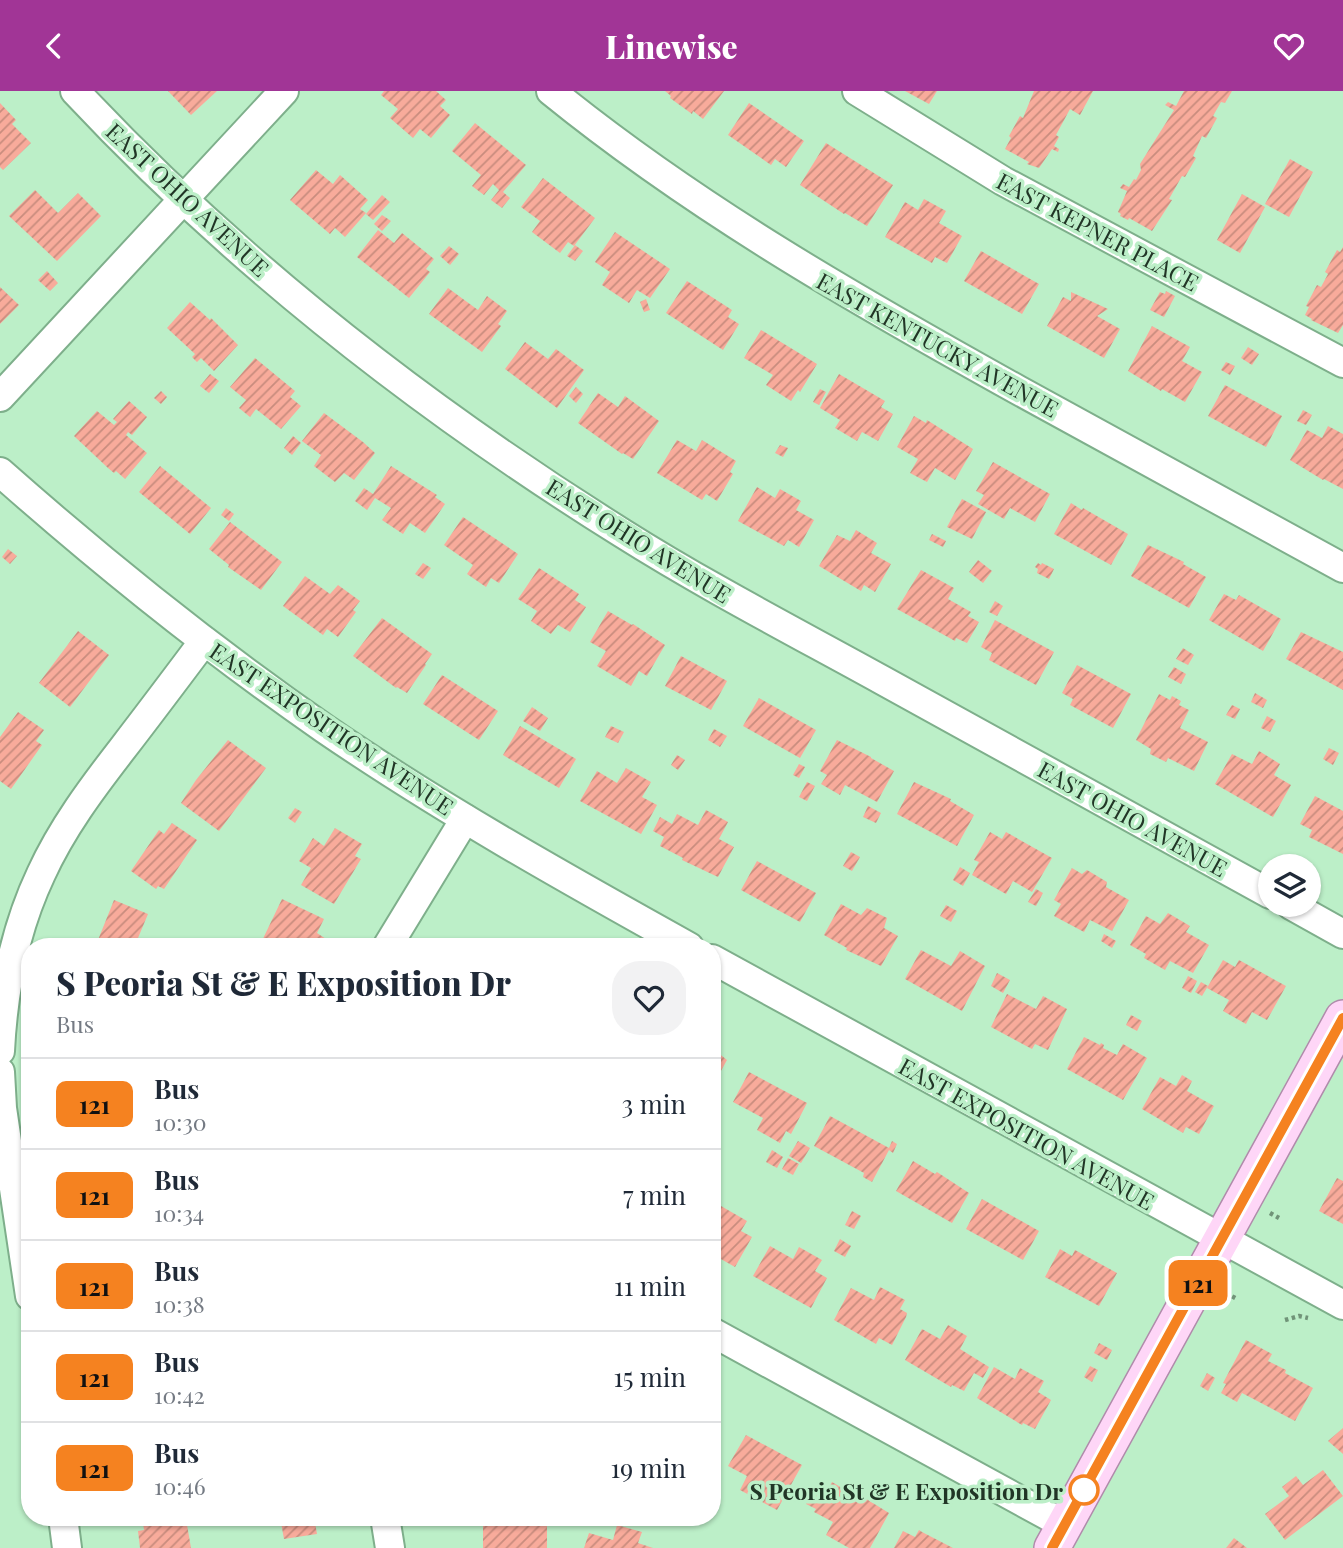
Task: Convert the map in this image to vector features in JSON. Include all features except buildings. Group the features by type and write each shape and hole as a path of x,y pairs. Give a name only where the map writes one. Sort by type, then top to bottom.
{"main road":[{"path":"1059,1537 1343,1018"}],"street":[{"name":"EAST OHIO AVENUE","path":"75,91 184,199 264,270 379,364 499,452 623,534 764,615 1258,887"},
{"path":"0,397 284,91"},
{"name":"EAST KENTUCKY AVENUE","path":"551,91 682,189 792,261 906,328 1343,568"},
{"name":"EAST KEPNER PLACE","path":"857,91 1003,181 1343,363"},
{"name":"EAST EXPOSITION AVENUE","path":"0,472 74,538 204,641 326,729 465,819 674,938"},
{"path":"0,1051 2,1012 10,965 23,919 40,875 62,832 92,789 204,641"},
{"path":"392,938 465,819"},
{"path":"1312,917 1343,934"},
{"name":"EAST EXPOSITION AVENUE","path":"721,964 1343,1305"},
{"path":"0,1072 2,1108 21,1236"},
{"path":"721,1337 1059,1537"},
{"path":"64,1526 67,1548"},
{"path":"386,1526 390,1548"}],"path":[{"path":"1285,1320 1299,1317"}],"bus line":[{"name":"121","path":"1052,1548 1343,1018"}],"place":[{"name":"S Peoria St & E Exposition Dr","path":"1084,1490"}]}
